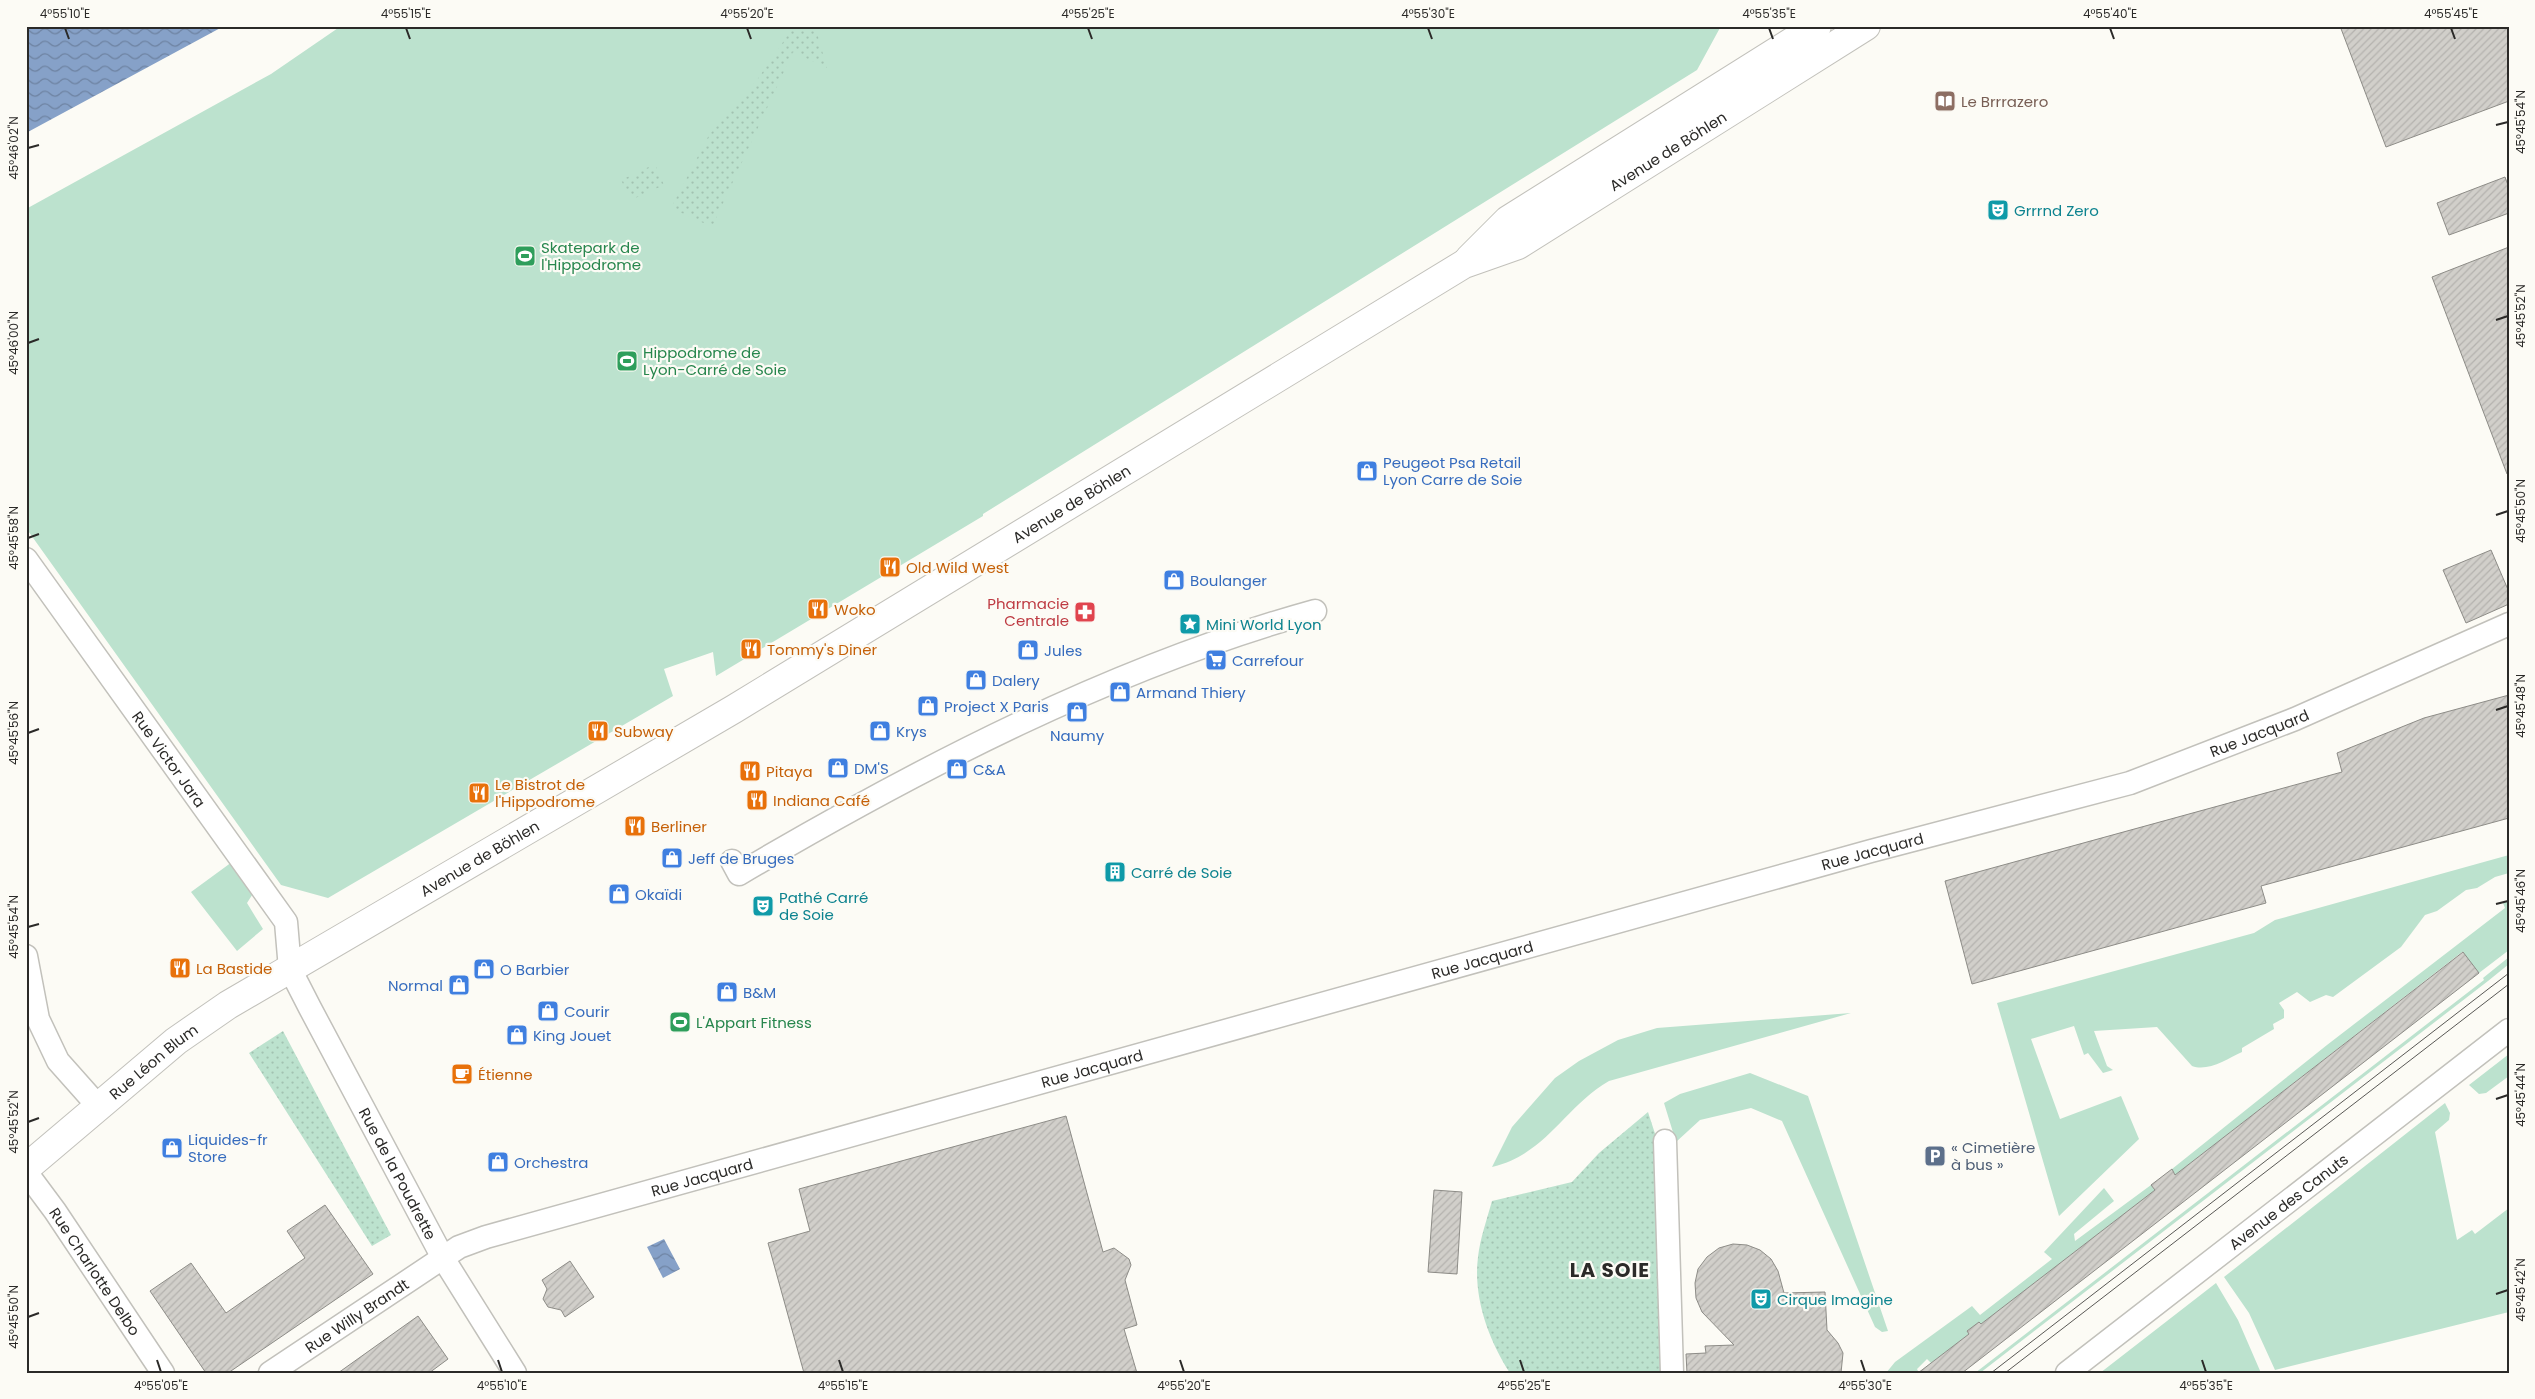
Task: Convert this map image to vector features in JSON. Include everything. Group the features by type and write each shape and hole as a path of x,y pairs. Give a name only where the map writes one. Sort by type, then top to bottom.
{"main road":[{"name":"Avenue de Böhlen","path":"1464,264 1508,220 1817,26"},
{"name":"Avenue de Böhlen","path":"290,968 757,695 1464,264 1518,245 1866,26"},
{"name":"Rue Léon Blum","path":"26,1168 176,1041 228,1005 290,968"}],"street":[{"name":"Rue Victor Jara","path":"26,559 286,922 290,968"},
{"path":"732,862 739,874 866,802 1027,720 1226,637 1315,611"},
{"name":"Rue Jacquard","path":"443,1258 459,1247 486,1238 1879,849 2130,783 2295,718 2509,624"},
{"path":"26,956 38,1019 58,1061 98,1106"},
{"name":"Rue de la Poudrette","path":"290,968 443,1258 515,1373"},
{"name":"Avenue des Canuts","path":"2067,1373 2509,1030"},
{"path":"1665,1141 1672,1373"},
{"name":"Rue Charlotte Delbo","path":"26,1172 55,1211 163,1373"},
{"name":"Rue Willy Brandt","path":"270,1373 443,1258"}],"green space":[{"name":"Hippodrome de Lyon-Carré de Soie","path":"341,26 1721,26 1697,70 983,514 983,516 716,676 713,652 664,669 673,696 328,898 281,885 26,528 26,209 271,74"},
{"path":"794,26 809,26 817,33 827,68 793,52 712,227 671,208 709,135 757,80"},
{"path":"655,164 664,185 631,200 621,180"},
{"path":"2509,855 2509,873 2495,877 2477,888 2466,890 2437,911 2425,915 2401,947 2333,997 2326,995 2310,1002 2297,992 2279,1003 2284,1010 2284,1018 2273,1024 2274,1029 2242,1048 2242,1052 2217,1064 2204,1067 2192,1066 2157,1027 2094,1031 2107,1066 2113,1070 2103,1073 2088,1053 2084,1055 2074,1026 2031,1039 2060,1119 2121,1096 2139,1139 2059,1216 1997,1003 2254,933 2275,920"},
{"path":"232,862 254,892 247,903 263,929 237,951 191,892"},
{"path":"2509,901 2509,950 2479,973 2462,952 2175,1175 2172,1169 2327,1045 2505,908 2503,903"},
{"path":"2509,957 2509,964 2488,981 1980,1373 1975,1373 2484,980 2483,978"},
{"path":"1851,1013 1609,1081 1579,1104 1542,1141 1511,1160 1492,1167 1512,1127 1555,1078 1579,1061 1618,1040 1657,1028"},
{"path":"283,1031 391,1235 372,1246 249,1053"},
{"path":"2509,1054 2509,1076 2486,1093 2479,1094 2469,1085"},
{"path":"1750,1073 1808,1096 1888,1331 1882,1332 1875,1327 1782,1121 1751,1108 1700,1120 1676,1142 1664,1103 1680,1094"},
{"path":"2445,1103 2450,1113 2449,1120 2435,1132 2457,1240 2472,1230 2475,1234 2509,1208 2509,1312 2275,1370 2249,1313 2224,1277"},
{"path":"1648,1112 1659,1146 1675,1146 1683,1373 1510,1373 1489,1332 1480,1302 1478,1287 1479,1250 1492,1201 1572,1182 1599,1153"},
{"path":"2151,1185 2155,1190 1981,1324 1979,1322 1967,1331 1969,1334 1931,1363 1927,1359 1917,1369 1919,1373 1886,1373 1895,1362 1972,1306 1980,1315 2052,1259 2044,1252 2104,1188 2114,1201 2074,1234 2075,1241"},
{"path":"2216,1283 2238,1320 2261,1373 2100,1373"}],"water":[{"path":"26,26 224,26 26,133"},
{"path":"664,1239 680,1269 663,1278 647,1247"}],"building":[{"path":"2340,26 2509,26 2509,101 2386,147"},
{"path":"2505,177 2509,188 2509,213 2449,235 2437,203"},
{"path":"2509,247 2509,473 2507,474 2432,277"},
{"path":"2491,550 2509,592 2509,604 2466,623 2443,570"},
{"path":"2509,695 2509,818 2261,886 2266,903 1972,984 1945,881 2342,772 2337,753 2424,718"},
{"path":"2463,952 2479,973 1962,1373 1918,1373 1969,1334 1967,1331 1979,1322 1981,1324 2155,1190 2151,1185 2172,1169 2175,1175"},
{"path":"1066,1116 1103,1252 1114,1248 1129,1259 1131,1265 1125,1280 1137,1325 1124,1329 1137,1373 804,1373 768,1243 810,1231 799,1189"},
{"path":"1434,1190 1462,1192 1457,1274 1428,1272"},
{"path":"325,1205 373,1274 228,1373 206,1373 150,1291 191,1263 226,1313 305,1258 287,1231"},
{"path":"1733,1244 1747,1245 1760,1250 1771,1259 1778,1271 1784,1293 1825,1292 1827,1330 1838,1343 1843,1353 1841,1373 1687,1373 1686,1354 1706,1353 1705,1346 1734,1345 1702,1312 1696,1298 1695,1283 1698,1269 1707,1257 1719,1248"},
{"path":"570,1261 594,1297 565,1317 561,1310 548,1307 543,1299 547,1289 542,1280"},
{"path":"418,1316 448,1359 429,1373 338,1373"}],"tram line":[{"path":"1991,1373 2509,973"},
{"path":"2005,1373 2509,984"}],"place":[{"name":"Le Brrrazero","path":"1945,101"},
{"name":"Grrrnd Zero","path":"1998,210"},
{"name":"Skatepark de l'Hippodrome","path":"525,256"},
{"name":"Hippodrome de Lyon-Carré de Soie","path":"627,361"},
{"name":"Peugeot Psa Retail Lyon Carre de Soie","path":"1367,471"},
{"name":"Old Wild West","path":"890,567"},
{"name":"Boulanger","path":"1174,580"},
{"name":"Woko","path":"818,609"},
{"name":"Pharmacie Centrale","path":"1085,612"},
{"name":"Mini World Lyon","path":"1190,624"},
{"name":"Tommy's Diner","path":"751,649"},
{"name":"Jules","path":"1028,650"},
{"name":"Carrefour","path":"1216,660"},
{"name":"Dalery","path":"976,680"},
{"name":"Armand Thiery","path":"1120,692"},
{"name":"Project X Paris","path":"928,706"},
{"name":"Naumy","path":"1077,712"},
{"name":"Subway","path":"598,731"},
{"name":"Krys","path":"880,731"},
{"name":"DM'S","path":"838,768"},
{"name":"C&A","path":"957,769"},
{"name":"Pitaya","path":"750,771"},
{"name":"Le Bistrot de l'Hippodrome","path":"479,793"},
{"name":"Indiana Café","path":"757,800"},
{"name":"Berliner","path":"635,826"},
{"name":"Jeff de Bruges","path":"672,858"},
{"name":"Carré de Soie","path":"1115,872"},
{"name":"Okaïdi","path":"619,894"},
{"name":"Pathé Carré de Soie","path":"763,906"},
{"name":"La Bastide","path":"180,968"},
{"name":"O Barbier","path":"484,969"},
{"name":"Normal","path":"459,985"},
{"name":"B&M","path":"727,992"},
{"name":"Courir","path":"548,1011"},
{"name":"L'Appart Fitness","path":"680,1022"},
{"name":"King Jouet","path":"517,1035"},
{"name":"Étienne","path":"462,1074"},
{"name":"Liquides-fr Store","path":"172,1148"},
{"name":"« Cimetière à bus »","path":"1935,1156"},
{"name":"Orchestra","path":"498,1162"},
{"name":"Cirque Imagine","path":"1761,1299"}],"district":[{"name":"LA SOIE","path":"1610,1270"}]}
